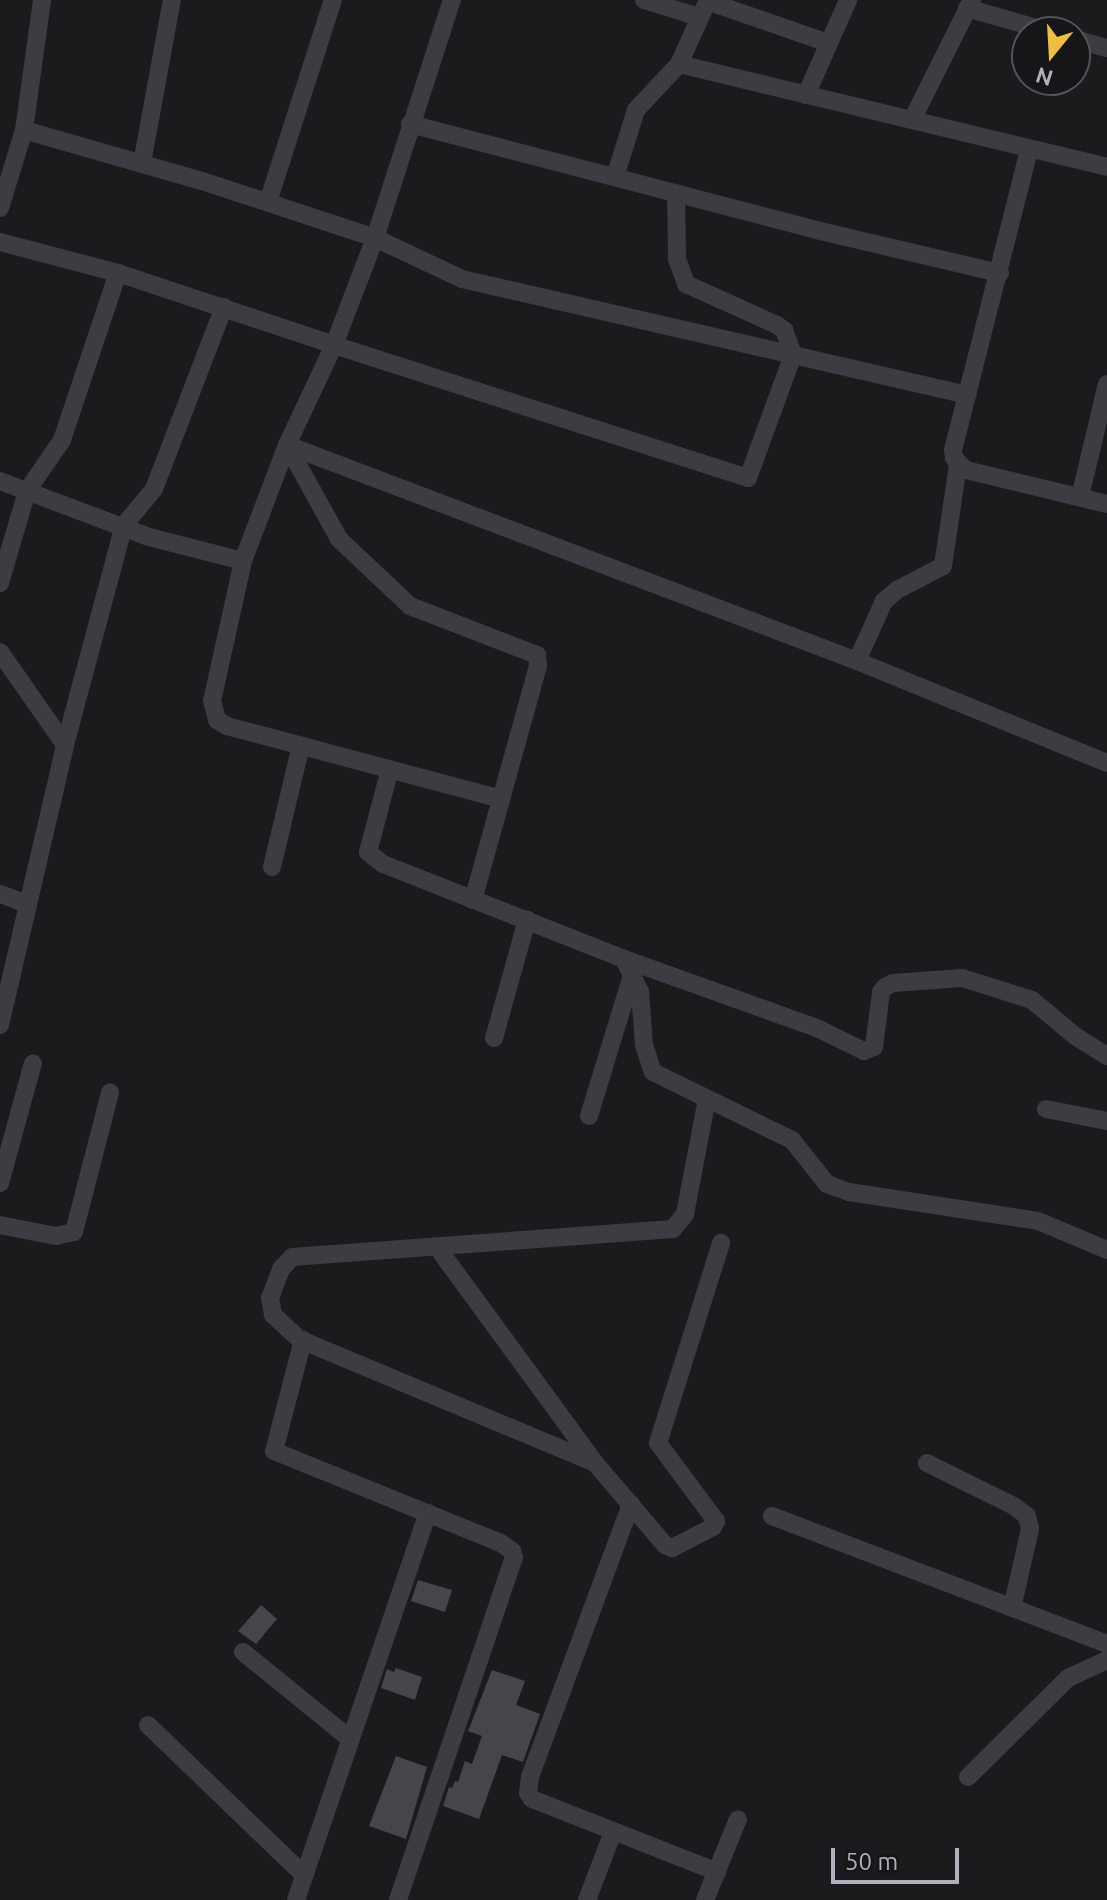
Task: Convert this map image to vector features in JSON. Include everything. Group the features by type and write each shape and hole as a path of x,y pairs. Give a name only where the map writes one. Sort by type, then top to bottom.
{"street":[{"path":"0,208 24,130 42,0"},
{"path":"142,163 172,0"},
{"path":"268,202 333,0"},
{"path":"452,0 375,238 334,345 287,445 243,561 212,712 227,726 501,799"},
{"path":"644,0 705,6 828,43"},
{"path":"806,95 848,0"},
{"path":"912,120 970,4 1011,18"},
{"path":"615,177 640,102 679,64 705,6"},
{"path":"679,64 1107,167"},
{"path":"410,124 1000,273"},
{"path":"24,130 142,163 375,238 462,279 967,395"},
{"path":"857,661 884,601 897,590 943,566 958,465 953,450 1029,150"},
{"path":"0,242 118,273 748,478 793,355 784,330 777,325 686,284 677,259 676,193"},
{"path":"0,583 27,491 62,440 118,273"},
{"path":"0,1025 65,745 124,525 154,489 224,307"},
{"path":"1080,497 1107,384"},
{"path":"287,445 857,661 1107,763"},
{"path":"287,445 339,539 410,606 537,655 538,666 473,900"},
{"path":"958,465 1107,504"},
{"path":"0,481 124,525 149,537 243,561"},
{"path":"0,652 65,745"},
{"path":"272,867 301,745"},
{"path":"390,769 368,852 383,864 527,920 628,967 819,1029 864,1051 874,1047 881,992 885,987 962,978 1032,1000 1075,1036 1107,1056"},
{"path":"0,894 27,904"},
{"path":"494,1038 527,920"},
{"path":"628,967 640,992 644,1045 649,1066 659,1077 792,1140 820,1177 837,1190 1038,1221 1107,1250"},
{"path":"589,1116 628,967"},
{"path":"0,1183 33,1063"},
{"path":"0,1225 56,1236 74,1232 110,1093"},
{"path":"595,1463 303,1340 273,1315 269,1305 281,1269 292,1257 673,1229 685,1214 707,1099"},
{"path":"1046,1109 1107,1121"},
{"path":"437,1247 595,1463 669,1547 716,1525 658,1443 721,1243"},
{"path":"303,1340 274,1451 501,1543 512,1551 514,1557 398,1900"},
{"path":"927,1463 1014,1506 1027,1516 1030,1529 1012,1608"},
{"path":"631,1504 527,1786 532,1799 717,1872"},
{"path":"296,1900 428,1513"},
{"path":"772,1516 1107,1644"},
{"path":"243,1652 350,1739"},
{"path":"968,1777 1068,1678 1107,1660"},
{"path":"148,1725 303,1874"},
{"path":"705,1900 738,1819"},
{"path":"587,1900 613,1832"}],"building":[{"path":"418,1580 452,1590 445,1612 411,1601"},
{"path":"261,1605 277,1619 256,1644 238,1631"},
{"path":"396,1668 422,1677 415,1700 381,1688 387,1669 394,1672"},
{"path":"492,1670 525,1681 516,1705 540,1714 523,1762 502,1755 479,1819 443,1806 449,1787 458,1782 465,1761 472,1764 482,1736 468,1731"},
{"path":"396,1756 427,1767 406,1839 369,1826"}]}
